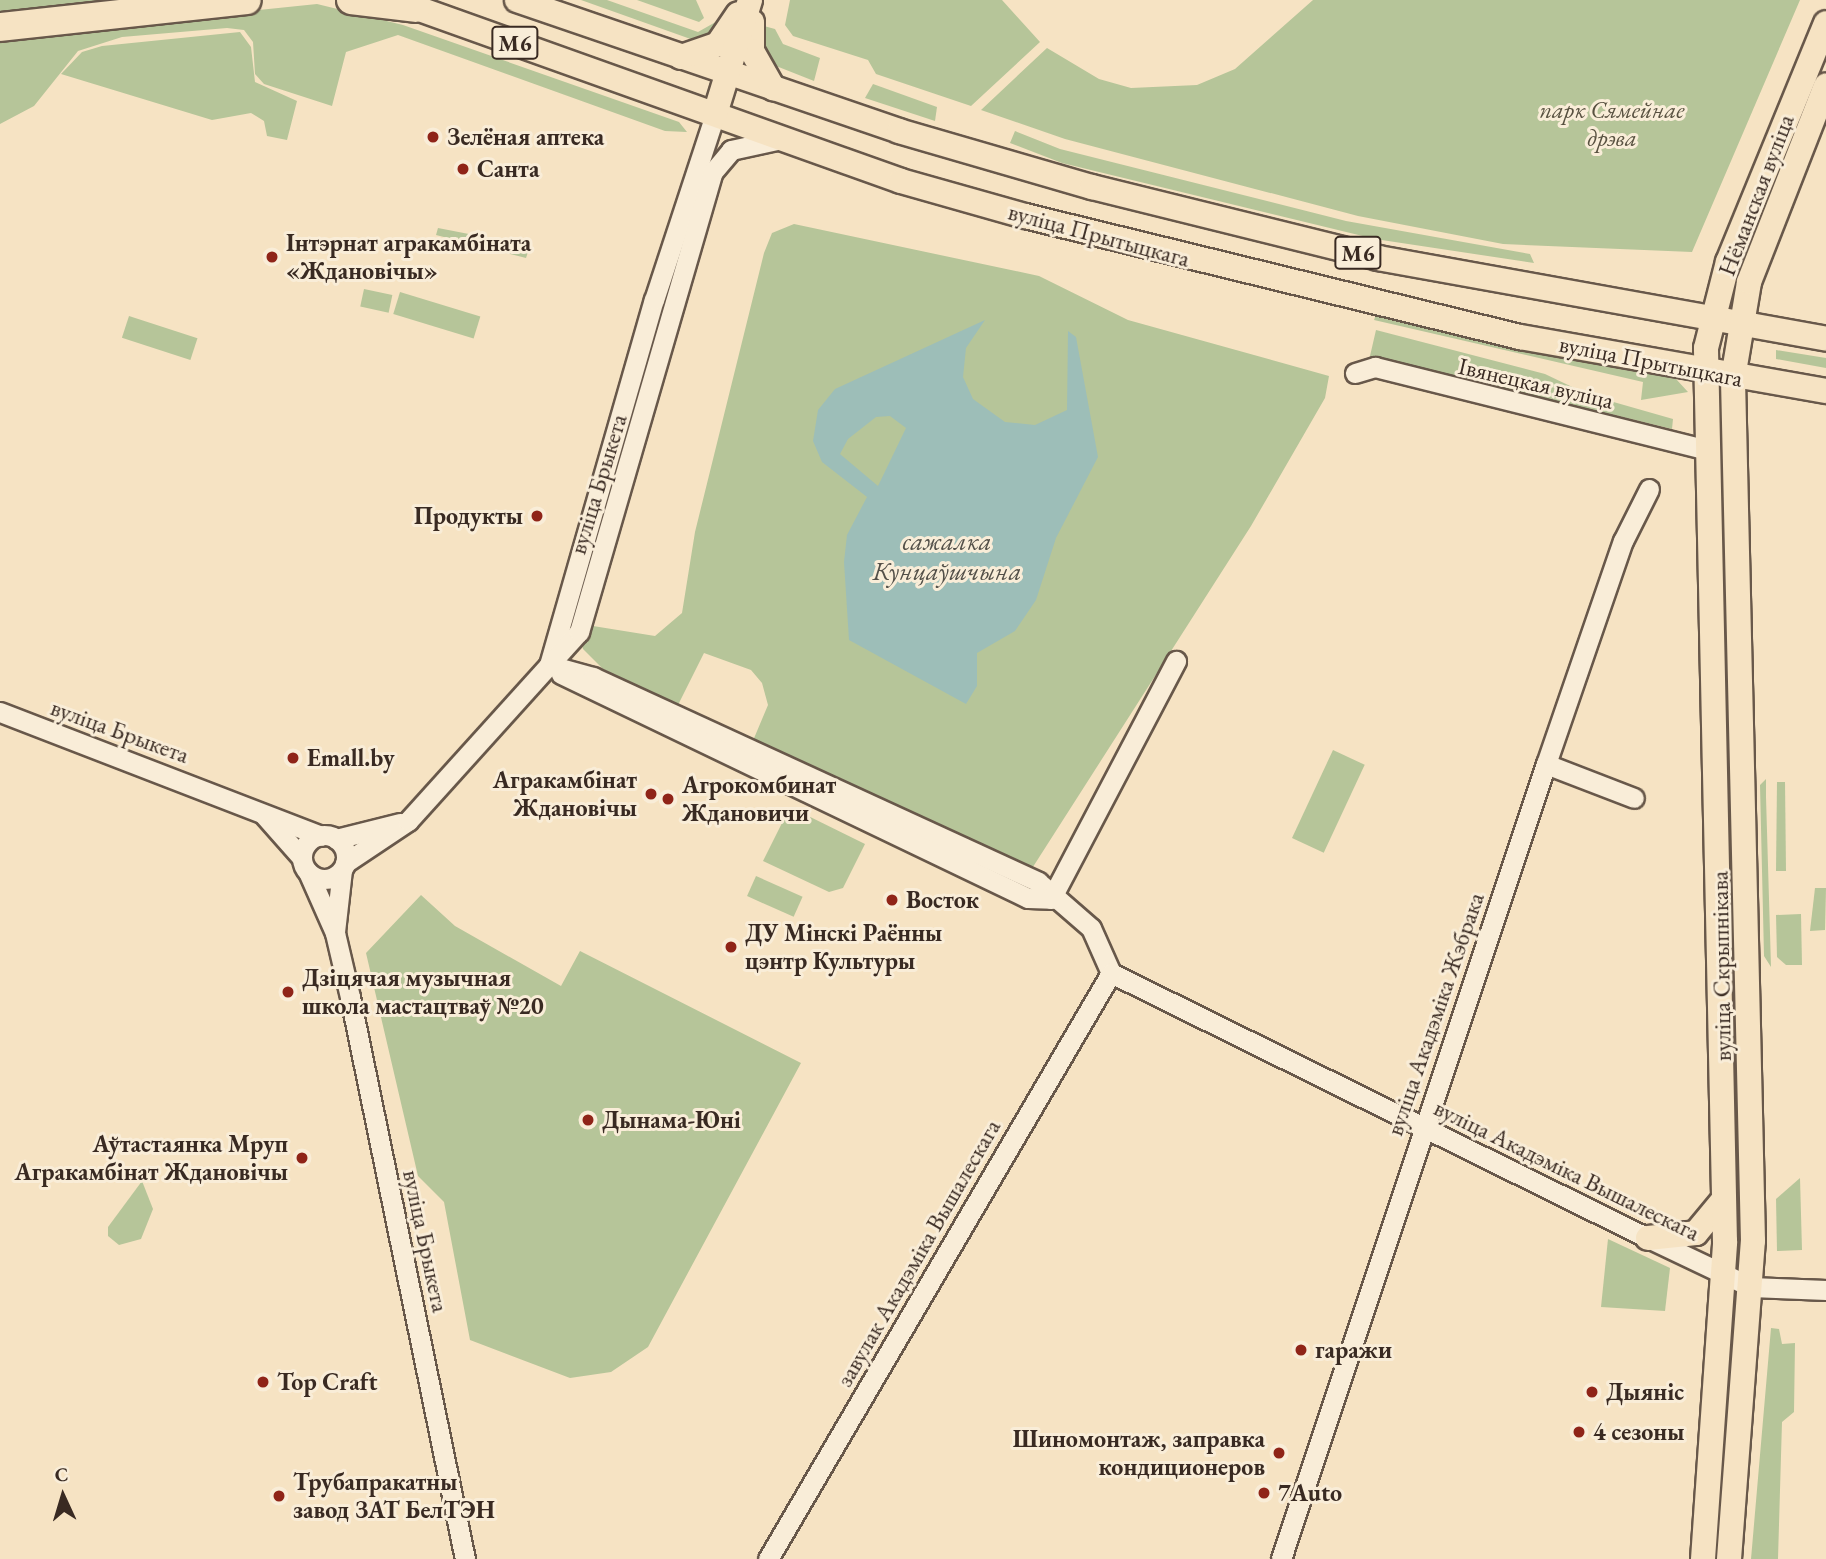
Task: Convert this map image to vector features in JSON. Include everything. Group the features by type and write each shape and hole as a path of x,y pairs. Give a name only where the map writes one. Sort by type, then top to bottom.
{"highway":[{"path":"0,27 247,0"},
{"path":"351,0 404,4"}],"main road":[{"name":"вуліца Прытыцкага","path":"517,0 730,75 1092,187 1378,258 1709,323 1826,339"},
{"path":"681,57 718,44 750,0"},
{"path":"715,114 730,75 750,0"},
{"path":"750,0 752,51 773,88"},
{"name":"вуліца Прытыцкага","path":"404,4 901,181 1313,290 1705,373 1826,391"},
{"name":"Нёманская вуліца","path":"1705,373 1709,323 1826,23"},
{"name":"Нёманская вуліца","path":"1733,377 1739,327 1749,282 1826,86"},
{"name":"вуліца Скрыпнікава","path":"1703,1559 1724,1275 1705,373"},
{"name":"вуліца Скрыпнікава","path":"1728,1559 1751,1287 1733,377"},
{"path":"1648,1238 1696,1233 1724,1199"}],"street":[{"name":"вуліца Брыкета","path":"549,665 594,498 654,300 715,114"},
{"name":"вуліца Брыкета","path":"335,933 343,867 408,821 579,632 718,162 747,142 787,141"},
{"path":"654,300 677,307"},
{"name":"Івянецкая вуліца","path":"1354,373 1374,367 1708,450"},
{"name":"вуліца Акадэміка Жэбрака","path":"1281,1559 1422,1127 1546,764 1623,541 1649,489"},
{"path":"594,498 616,506"},
{"path":"1051,899 1177,661"},
{"path":"549,665 593,677 1038,882 1051,899 1091,929 1111,972"},
{"name":"вуліца Брыкета","path":"0,712 329,837"},
{"path":"1546,764 1634,798"},
{"name":"вуліца Брыкета","path":"261,812 305,865 335,933 465,1559"},
{"path":"329,837 343,867 329,878 305,865 307,843 329,837 408,821"},
{"name":"вуліца Акадэміка Вышалескага","path":"1111,972 1751,1287"},
{"name":"завулак Акадэміка Вышалескага","path":"768,1559 1111,972"},
{"path":"1751,1287 1826,1290"}],"green space":[{"path":"0,0 121,0 0,15"},
{"path":"581,0 607,0 698,32 728,15 725,25 699,42"},
{"path":"637,0 696,0 704,18 699,22"},
{"path":"790,0 1002,0 1040,42 971,106 876,74 868,60 793,36 785,25"},
{"name":"парк Сямейнае дрэва","path":"1313,0 1800,0 1692,252 1503,244 1358,216 1065,139 981,110 1047,48 1099,79 1131,88 1197,85 1235,69"},
{"path":"317,4 403,25 679,122 687,132 665,131 398,35 346,52 332,106 264,84 255,74 253,42 244,30 227,28 122,37 78,51 34,106 0,124 0,37"},
{"path":"760,25 775,29 783,44 820,58 814,81 766,62"},
{"path":"240,32 251,47 255,82 297,101 287,140 267,136 264,121 251,113 212,120 61,74 82,52 102,46"},
{"path":"873,84 937,107 935,121 865,98"},
{"path":"1015,131 1060,149 1346,221 1530,254 1534,263 1375,239 1062,163 1010,143"},
{"path":"794,224 1039,276 1128,320 1329,376 1325,398 1251,526 1031,870 763,743 752,743 768,705 762,683 751,670 704,653 678,705 603,669 583,649 581,640 593,626 655,636 682,613 695,532 764,253 772,233"},
{"path":"438,228 530,246 526,258 436,235"},
{"path":"364,289 392,295 389,313 360,307"},
{"path":"400,292 480,317 474,339 393,314"},
{"path":"1377,312 1676,379 1688,392 1641,400 1643,382 1374,320"},
{"path":"129,316 197,338 190,360 122,338"},
{"path":"1376,330 1545,374 1589,395 1673,419 1672,429 1370,356"},
{"path":"1776,350 1826,358 1826,368 1776,359"},
{"path":"1333,750 1365,765 1324,853 1292,838"},
{"path":"1766,779 1771,967 1764,956 1760,785"},
{"path":"1777,782 1785,782 1786,871 1776,871"},
{"path":"790,807 865,844 843,888 829,892 763,861"},
{"path":"756,876 803,897 794,917 747,896"},
{"path":"1815,888 1826,888 1825,930 1810,931"},
{"name":"Дынама-Юні","path":"421,895 455,926 561,986 580,951 801,1063 648,1347 611,1372 570,1378 470,1340 444,1202 418,1176 366,953"},
{"path":"1801,914 1802,965 1786,965 1777,957 1776,915"},
{"path":"1800,1178 1802,1250 1777,1251 1776,1199"},
{"path":"142,1181 153,1209 141,1239 119,1245 108,1236 108,1227"},
{"path":"1608,1239 1670,1268 1665,1311 1601,1307"},
{"path":"1771,1328 1779,1329 1782,1344 1795,1343 1794,1412 1782,1422 1778,1559 1751,1559"}],"water":[{"name":"сажалка Кунцаўшчына","path":"985,320 966,348 963,377 973,399 1005,422 1035,425 1067,410 1068,331 1076,337 1098,457 1056,538 1036,600 1015,631 977,653 977,686 966,704 849,640 844,562 847,535 867,497 822,462 813,441 818,410 835,389","holes":["890,416 906,428 878,486 840,454 848,439 876,417"]}],"place":[{"name":"Зелёная аптека","path":"433,137"},
{"name":"Санта","path":"463,169"},
{"name":"Інтэрнат агракамбіната «Ждановічы»","path":"272,257"},
{"name":"Продукты","path":"537,516"},
{"name":"Emall.by","path":"293,758"},
{"name":"Агракамбінат Ждановічы","path":"651,794"},
{"name":"Агрокомбинат Ждановичи","path":"668,799"},
{"name":"Восток","path":"892,900"},
{"name":"ДУ Мінскі Раённы цэнтр Культуры","path":"731,947"},
{"name":"Дзіцячая музычная школа мастацтваў №20","path":"288,992"},
{"name":"Дынама-Юні","path":"588,1120"},
{"name":"Аўтастаянка Мруп Агракамбінат Ждановічы","path":"302,1158"},
{"name":"гаражи","path":"1301,1350"},
{"name":"Top Craft","path":"263,1382"},
{"name":"Дыяніс","path":"1592,1392"},
{"name":"4 сезоны","path":"1579,1432"},
{"name":"Шиномонтаж, заправка кондиционеров","path":"1279,1453"},
{"name":"7Auto","path":"1264,1493"},
{"name":"Трубапракатны завод ЗАТ БелТЭН","path":"279,1496"}]}
